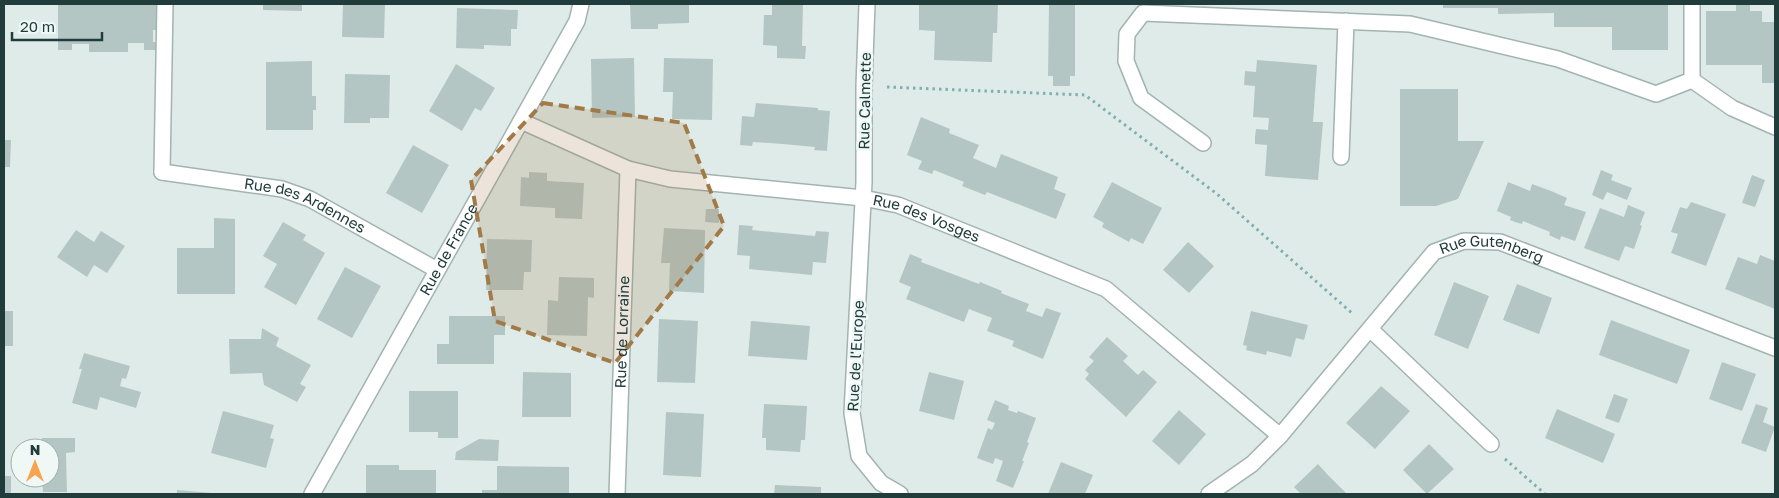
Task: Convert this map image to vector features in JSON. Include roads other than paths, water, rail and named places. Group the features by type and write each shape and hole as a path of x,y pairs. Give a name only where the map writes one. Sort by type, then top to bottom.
{"street":[{"name":"Rue des Ardennes","path":"165,4 162,172 282,189 310,198 437,270"},
{"name":"Rue de France","path":"312,494 576,21 581,4"},
{"name":"Rue Calmette","path":"863,198 864,86 868,4"},
{"path":"1692,4 1692,80"},
{"path":"1203,143 1142,98 1126,62 1127,34 1143,13 1410,24 1558,59 1656,94 1692,80"},
{"path":"1341,157 1346,21"},
{"path":"1692,80 1732,108 1775,127"},
{"name":"Rue des Vosges","path":"521,121 628,169 670,179 863,198 898,206 1106,289 1280,436"},
{"name":"Rue de Lorraine","path":"617,494 628,169"},
{"name":"Rue de l'Europe","path":"863,198 852,413 859,456 881,483 900,494"},
{"name":"Rue Gutenberg","path":"1209,494 1252,464 1280,436 1434,252 1464,241 1500,242 1775,348"},
{"path":"1370,329 1491,444"}]}
